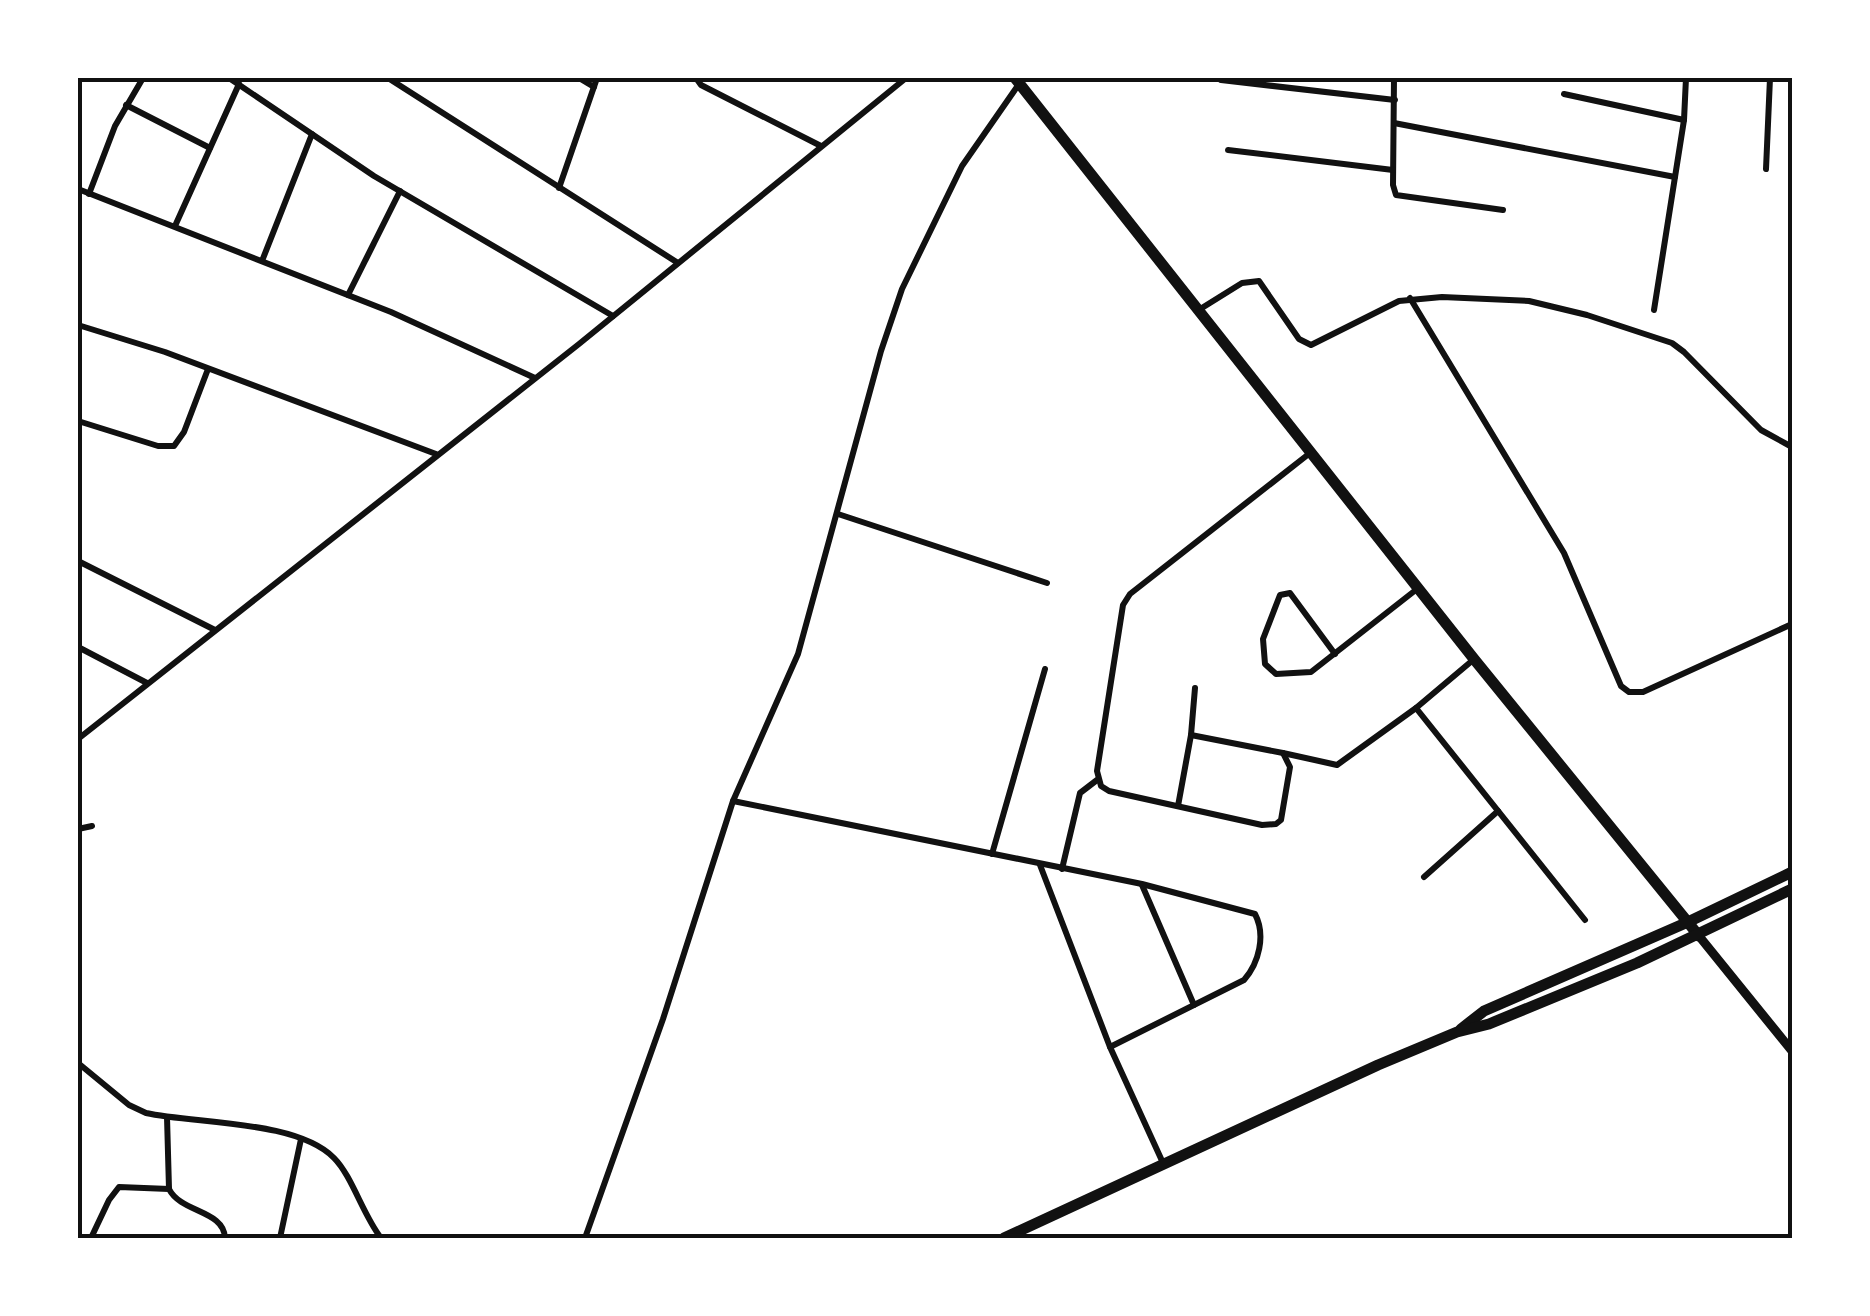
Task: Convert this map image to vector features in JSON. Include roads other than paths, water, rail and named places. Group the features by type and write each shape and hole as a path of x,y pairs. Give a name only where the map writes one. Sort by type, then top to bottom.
{"highway":[{"path":"1017,80 1474,659 1699,936"},
{"path":"1457,1032 1484,1011 1792,872"},
{"path":"1004,1238 1457,1032 1489,1024 1699,936 1792,889"}],"street":[{"path":"89,194 108,139 143,78"},
{"path":"230,78 400,191 613,316"},
{"path":"388,78 678,263"},
{"path":"406,89 412,78"},
{"path":"579,78 594,87"},
{"path":"560,188 597,78"},
{"path":"696,78 701,85 821,146"},
{"path":"78,739 613,316 906,78"},
{"path":"1394,78 1394,192 1402,198 1503,210"},
{"path":"1654,310 1684,120 1686,78"},
{"path":"1766,169 1770,78"},
{"path":"585,1238 663,1019 733,801 798,654 902,288 962,166 1017,80"},
{"path":"1220,80 1394,100"},
{"path":"175,226 239,84"},
{"path":"1564,94 1684,120"},
{"path":"126,105 210,148"},
{"path":"1394,123 1675,178"},
{"path":"262,261 312,134"},
{"path":"1228,150 1393,170"},
{"path":"78,189 348,295 535,378"},
{"path":"348,295 400,191"},
{"path":"1197,311 1242,284 1258,281 1299,339 1311,345 1410,298 1529,301 1587,315 1672,344 1761,430 1792,448"},
{"path":"1410,298 1554,532 1621,686 1629,692 1643,692 1792,624"},
{"path":"78,325 438,454"},
{"path":"78,421 158,446 174,446 184,432 208,369"},
{"path":"1062,869 1080,793 1097,780 1123,605 1130,594 1311,452"},
{"path":"838,514 1047,583"},
{"path":"78,562 215,630"},
{"path":"1335,654 1290,593 1280,595 1262,648 1270,670 1301,674 1312,672 1335,654 1418,588"},
{"path":"78,646 148,683"},
{"path":"1191,736 1337,765 1362,750 1474,659"},
{"path":"992,854 1045,669"},
{"path":"1178,806 1195,688"},
{"path":"1416,708 1585,920"},
{"path":"1097,780 1109,791 1262,826 1276,824 1284,814 1290,767 1283,753"},
{"path":"733,801 1142,884 1250,910 1259,921 1261,936 1250,973 1244,980 1110,1046"},
{"path":"1424,877 1498,811"},
{"path":"78,830 92,826"},
{"path":"1040,865 1110,1046 1163,1164"},
{"path":"1142,884 1194,1005"},
{"path":"1699,936 1792,1051"},
{"path":"78,1064 146,1113 300,1138 334,1158 382,1238"},
{"path":"167,1117 169,1189 178,1202 218,1221 224,1238"},
{"path":"280,1238 300,1138"},
{"path":"91,1238 119,1187 169,1189"}]}
